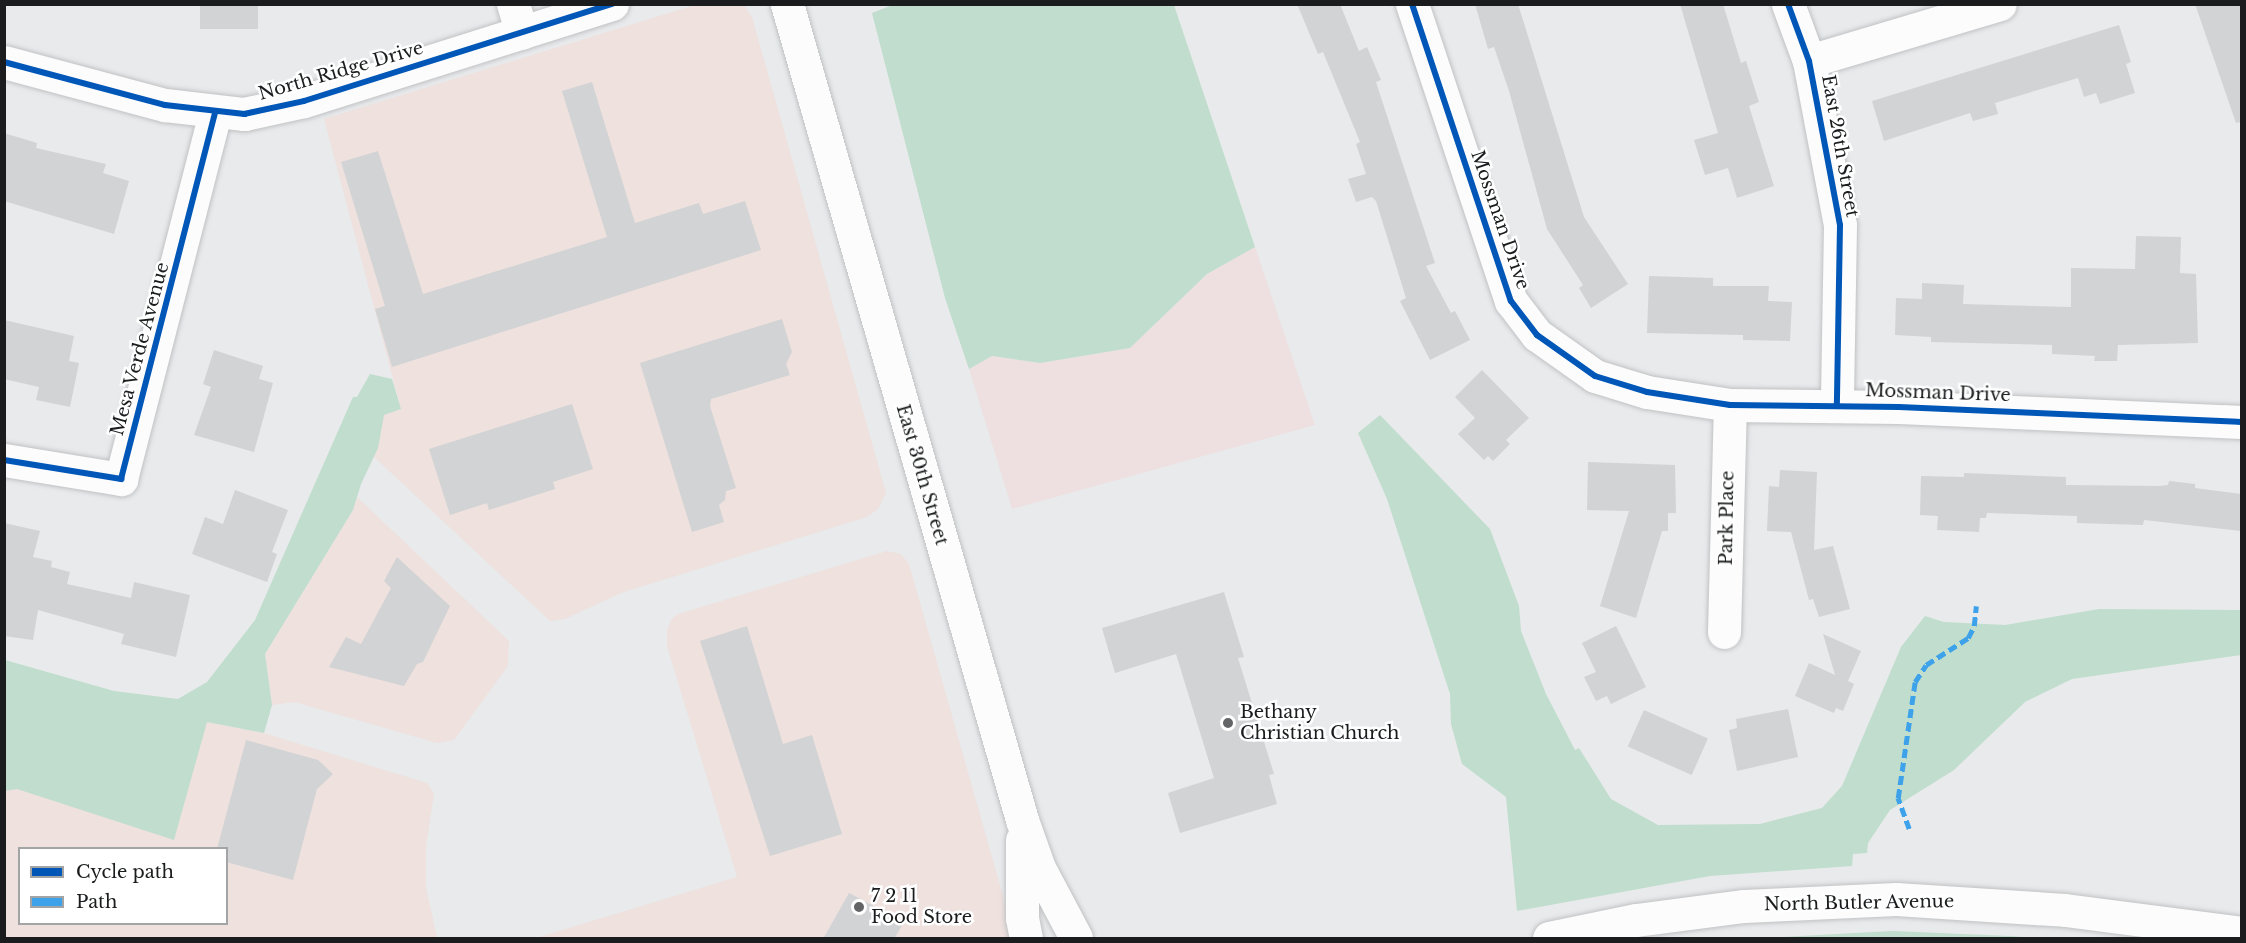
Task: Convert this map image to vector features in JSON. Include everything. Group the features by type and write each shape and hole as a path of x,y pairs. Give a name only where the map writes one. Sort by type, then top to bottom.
{"street":[{"name":"North Ridge Drive","path":"4,62 165,105 215,113 244,114 304,101 518,19 612,4"},
{"name":"East 30th Street","path":"788,4 1022,820 1039,868 1076,939"},
{"name":"Mossman Drive","path":"1412,4 1511,301 1537,335 1595,376 1647,392 1730,405 1838,405 2241,422"},
{"name":"East 26th Street","path":"1788,4 1809,61 1840,225 1838,405"},
{"path":"1809,61 2000,4"},
{"name":"Mesa Verde Avenue","path":"4,460 121,479 215,113"},
{"name":"Park Place","path":"1724,632 1730,405"},
{"path":"1022,820 1022,918 1026,939"},
{"name":"North Butler Avenue","path":"1549,939 1636,920 1744,906 1896,899 2064,910 2241,933"}],"shaded area":[{"path":"695,5 744,5 752,17 886,493 878,509 867,517 621,593 565,619 550,621 374,457 384,415 401,409 324,119"},
{"path":"1255,247 1315,425 1012,509 969,369 992,356 1040,363 1130,348 1207,274"},
{"path":"357,497 509,641 508,666 454,740 437,743 294,702 272,705 265,654 353,510"},
{"path":"887,551 901,554 909,564 1015,938 536,938 737,877 667,646 667,630 671,620 678,614"},
{"path":"207,722 264,733 427,783 434,794 426,846 426,887 437,938 5,938 5,791"}],"green space":[{"path":"895,4 1174,5 1255,247 1207,274 1130,348 1040,363 992,356 969,369 945,298 872,13"},
{"path":"370,374 392,379 401,409 384,415 378,448 361,484 353,510 265,654 272,705 264,733 207,722 174,840 17,789 5,791 5,660 114,691 178,699 207,682 255,620 353,397 357,397"},
{"path":"1380,415 1490,529 1519,606 1521,631 1546,694 1575,750 1579,748 1611,799 1658,825 1760,824 1822,808 1842,786 1901,647 1925,616 1944,622 2005,625 2099,609 2241,610 2241,655 2072,679 2025,702 1954,770 1890,810 1868,843 1867,853 1853,854 1852,866 1710,876 1517,911 1506,797 1462,764 1451,724 1450,694 1387,499 1358,433"},
{"path":"1892,931 2010,936 2036,938 1766,938"}],"building":[{"path":"200,4 258,4 258,29 200,29"},
{"path":"1297,4 1340,4 1359,51 1367,47 1381,80 1376,82 1435,263 1426,266 1451,313 1455,311 1470,340 1430,360 1400,301 1406,298 1376,201 1372,197 1356,202 1348,179 1366,174 1356,144 1360,142 1323,52 1318,54"},
{"path":"1475,4 1518,4 1584,217 1628,284 1591,308 1579,288 1583,285 1547,229 1509,91 1494,47 1488,49"},
{"path":"1680,4 1723,4 1741,63 1746,61 1759,102 1749,106 1774,186 1737,198 1728,168 1705,175 1694,140 1718,133"},
{"path":"2195,4 2241,4 2241,122 2236,123"},
{"path":"2119,25 2131,62 2126,64 2135,93 2100,104 2096,93 2084,97 2078,78 1995,103 1998,114 1973,121 1970,113 1884,141 1872,101"},
{"path":"592,82 635,223 699,203 703,214 745,201 761,250 392,367 375,309 385,306 341,162 378,151 423,294 607,237 562,91"},
{"path":"4,133 37,143 36,148 106,164 103,173 129,181 114,234 4,201"},
{"path":"2136,236 2181,237 2180,273 2196,274 2198,343 2118,345 2117,361 2094,361 2095,356 2052,354 2052,345 1931,342 1931,337 1895,335 1896,298 1922,299 1922,283 1964,285 1963,304 2071,307 2071,268 2135,269"},
{"path":"1649,276 1713,278 1713,286 1769,286 1768,301 1792,302 1790,341 1743,340 1743,335 1647,333"},
{"path":"782,319 792,352 786,364 790,375 711,399 710,406 736,488 726,491 725,500 719,505 724,522 692,532 640,363"},
{"path":"4,320 74,336 69,361 79,363 70,407 36,400 39,387 4,379"},
{"path":"214,350 263,366 259,379 273,383 254,452 194,435 211,387 203,384"},
{"path":"1482,370 1529,418 1506,440 1510,444 1493,461 1488,456 1484,460 1458,434 1475,418 1455,397"},
{"path":"572,404 593,469 553,482 555,489 489,510 487,503 450,515 429,449"},
{"path":"1588,462 1675,465 1676,513 1668,513 1668,531 1662,531 1636,618 1600,606 1629,511 1587,510"},
{"path":"1780,470 1817,472 1814,550 1833,546 1850,609 1819,617 1813,599 1809,600 1791,532 1767,531 1769,486 1779,487"},
{"path":"1964,473 2066,477 2066,485 2159,486 2168,485 2169,481 2195,484 2195,488 2241,494 2241,531 2144,520 2143,525 2077,523 2077,516 1987,513 1986,518 1980,518 1979,532 1937,530 1938,516 1920,515 1921,476 1964,477"},
{"path":"235,490 288,510 272,552 277,554 267,582 192,554 205,517 223,524"},
{"path":"4,523 40,531 33,557 52,561 51,567 70,572 67,584 131,598 134,582 190,595 176,657 121,644 124,634 38,610 33,640 4,636"},
{"path":"397,557 450,606 423,662 417,664 404,686 329,667 346,637 361,644 391,588 384,581"},
{"name":"Bethany Christian Church","path":"1224,592 1244,657 1238,658 1274,774 1269,775 1277,804 1180,833 1168,793 1214,778 1176,654 1115,673 1102,628"},
{"path":"747,626 783,744 812,735 842,834 770,856 700,641"},
{"path":"1616,626 1646,687 1611,704 1607,696 1596,701 1584,677 1596,672 1582,643"},
{"path":"1823,634 1861,651 1848,681 1854,684 1843,711 1836,708 1834,713 1795,696 1809,663 1835,675"},
{"path":"1788,709 1798,757 1737,771 1729,730 1737,728 1736,719"},
{"path":"1644,710 1708,738 1692,775 1628,747"},
{"path":"246,740 318,760 333,774 317,789 293,880 228,863 228,847 218,847"},
{"name":"7 2 11 Food Store","path":"849,893 904,922 894,939 823,939"}],"marked path":[{"path":"1909,829 1898,798 1915,682 1926,665 1968,638 1974,626 1976,606"}],"cycle path":[{"path":"4,62 165,105 244,114 304,101 612,4"},
{"path":"1412,4 1511,301 1537,335 1595,376 1647,392 1730,405 1899,407 2242,422"},
{"path":"1788,4 1809,61 1840,225 1837,405"},
{"path":"4,460 121,479 215,113"}],"place":[{"name":"Bethany Christian Church","path":"1228,723"},
{"name":"7 2 11 Food Store","path":"859,907"}]}
